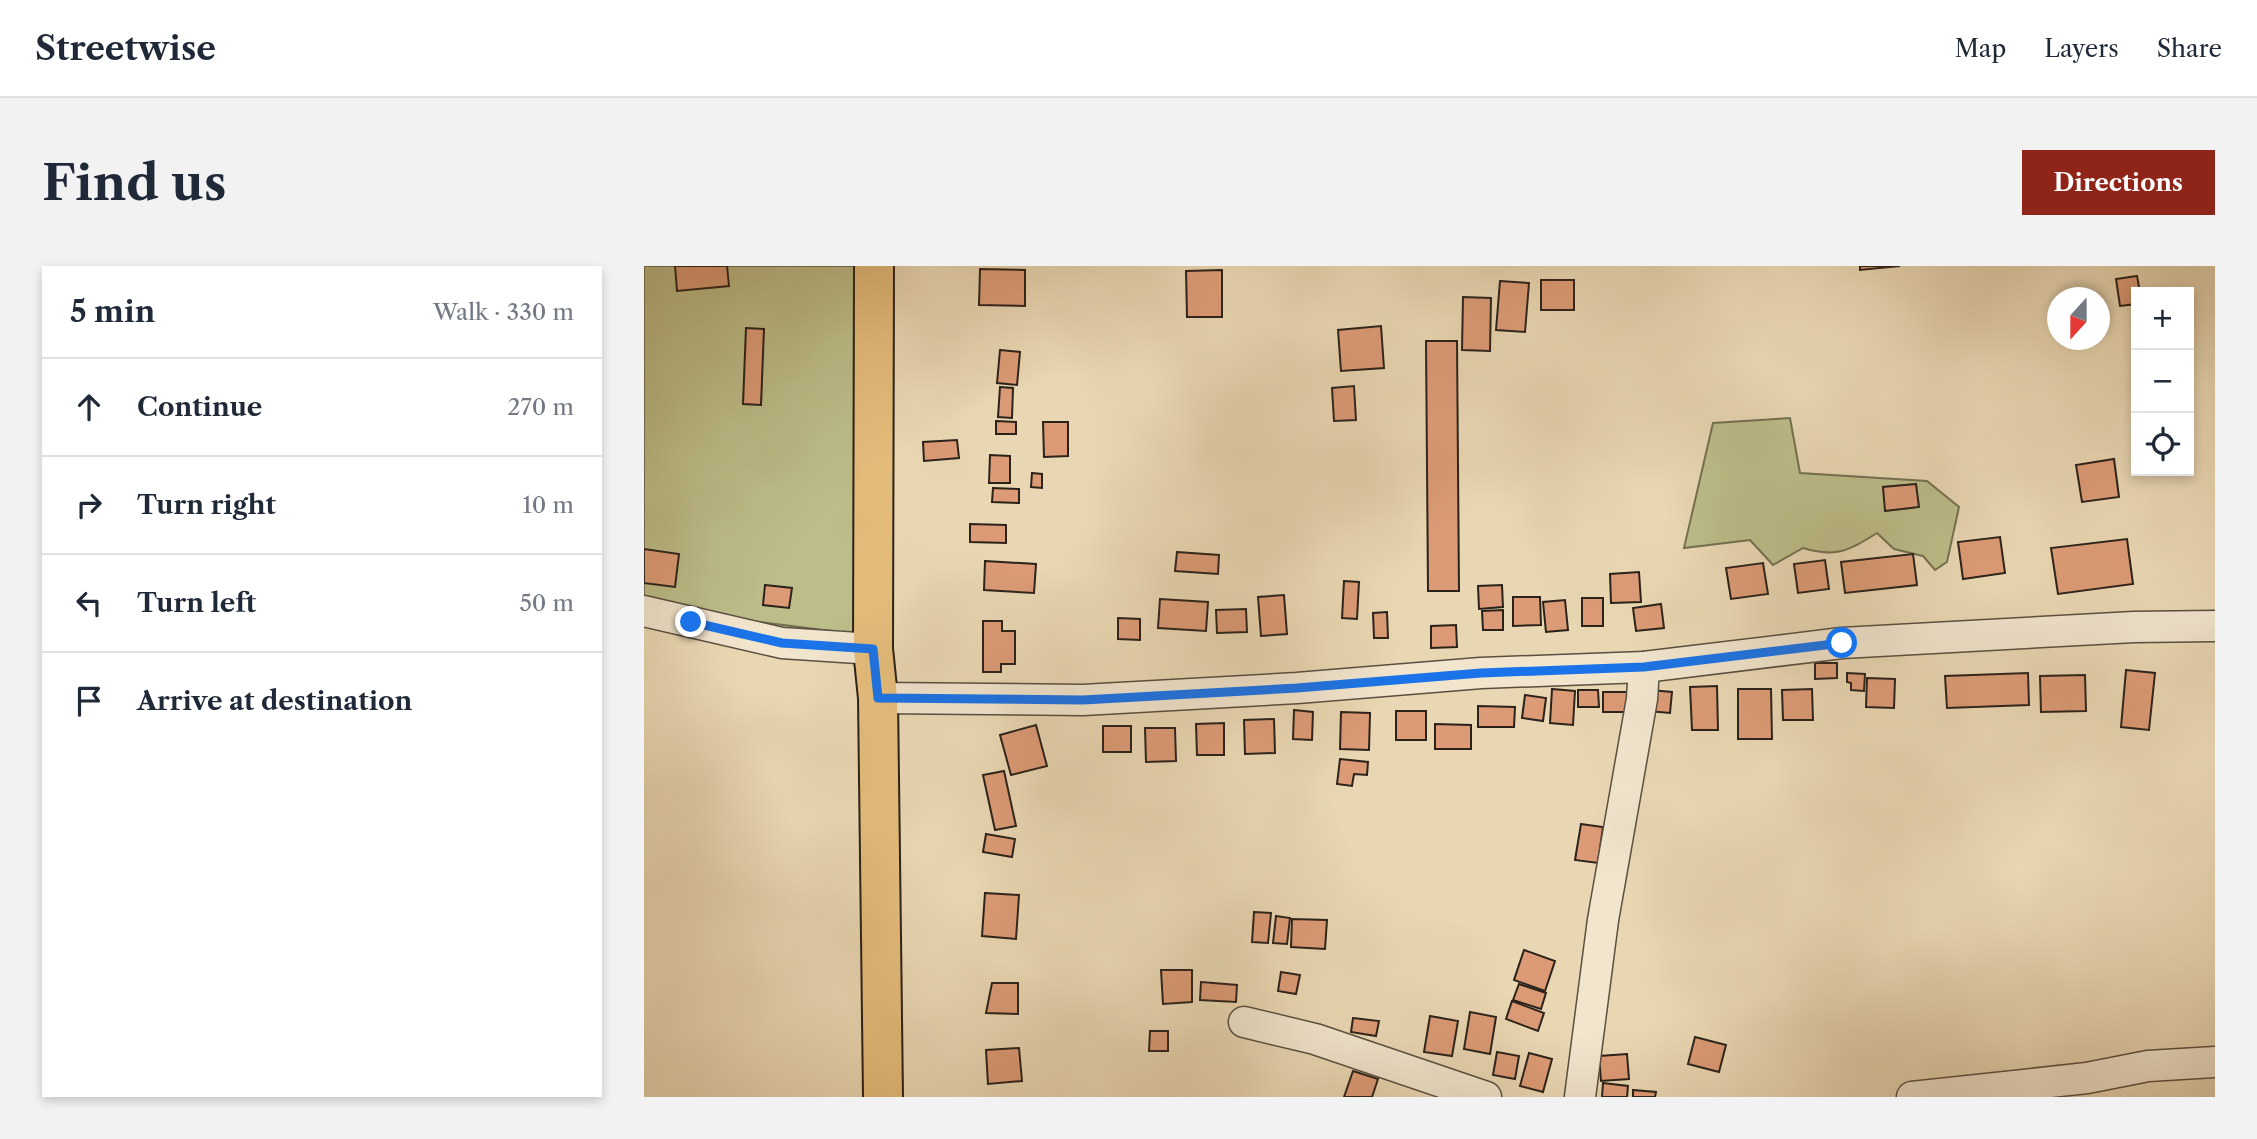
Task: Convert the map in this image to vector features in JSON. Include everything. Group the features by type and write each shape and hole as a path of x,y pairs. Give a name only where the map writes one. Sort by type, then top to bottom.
{"main road":[{"path":"874,266 873,649 878,698 883,1097"}],"street":[{"path":"644,611 782,643 873,649"},
{"path":"878,698 1083,700 1297,688 1481,673 1644,667 1842,643 2134,627 2215,626"},
{"path":"1580,1097 1603,920 1643,699 1644,667"},
{"path":"1244,1022 1315,1039 1486,1097"},
{"path":"1912,1097 2087,1078 2148,1066 2215,1062"}],"green space":[{"path":"644,266 860,266 855,634 735,619 644,598"},
{"path":"1790,418 1800,473 1927,481 1959,507 1947,562 1935,570 1923,556 1894,549 1877,533 1842,551 1824,552 1803,548 1773,565 1750,540 1684,548 1713,423","holes":["1916,484 1918,507 1886,511 1883,487"]}],"building":[{"path":"675,266 727,266 729,286 677,291"},
{"path":"1860,266 1900,266 1860,270"},
{"path":"980,269 1025,270 1025,306 979,305"},
{"path":"1222,270 1222,317 1187,317 1186,271"},
{"path":"2137,276 2139,287 2131,287 2131,305 2120,306 2116,279"},
{"path":"1541,280 1574,280 1574,310 1541,310"},
{"path":"1500,281 1529,283 1525,332 1496,330"},
{"path":"1463,297 1491,298 1490,351 1462,350"},
{"path":"1381,326 1384,368 1341,371 1338,330"},
{"path":"746,328 764,329 761,405 743,404"},
{"path":"1426,341 1457,341 1459,591 1428,591"},
{"path":"1000,350 1020,352 1017,385 997,383"},
{"path":"1354,386 1356,420 1334,421 1332,388"},
{"path":"1000,387 1013,388 1012,418 998,417"},
{"path":"996,421 1016,422 1016,434 996,434"},
{"path":"1043,422 1068,422 1068,456 1044,457"},
{"path":"957,440 959,458 924,461 923,442"},
{"path":"990,455 1010,456 1010,483 989,483"},
{"path":"2114,459 2119,497 2082,502 2076,465"},
{"path":"1032,473 1042,474 1042,488 1031,487"},
{"path":"1916,484 1919,507 1885,511 1883,487"},
{"path":"993,488 1019,489 1019,503 992,502"},
{"path":"970,524 1006,525 1006,543 970,542"},
{"path":"2000,537 2005,573 1963,579 1958,542"},
{"path":"2127,539 2133,584 2058,594 2051,548"},
{"path":"644,549 679,554 675,587 644,583"},
{"path":"1177,552 1219,555 1218,574 1175,571"},
{"path":"1913,554 1917,585 1845,593 1841,562"},
{"path":"1825,560 1829,589 1798,593 1794,564"},
{"path":"985,561 1036,564 1034,593 984,590"},
{"path":"1763,563 1768,594 1731,599 1726,568"},
{"path":"1639,572 1641,602 1611,603 1610,574"},
{"path":"1344,581 1359,582 1357,619 1342,618"},
{"path":"765,585 792,588 789,608 763,605"},
{"path":"1502,585 1503,607 1479,609 1478,586"},
{"path":"1284,595 1287,634 1261,636 1258,597"},
{"path":"1513,597 1540,597 1541,625 1513,626"},
{"path":"1582,598 1603,598 1603,626 1582,626"},
{"path":"1160,599 1208,602 1206,631 1158,628"},
{"path":"1565,600 1568,630 1546,632 1543,602"},
{"path":"1661,604 1664,628 1636,631 1633,608"},
{"path":"1246,609 1247,632 1217,633 1216,610"},
{"path":"1503,610 1503,630 1483,630 1482,611"},
{"path":"1387,612 1388,638 1374,638 1373,613"},
{"path":"1118,618 1140,619 1140,640 1118,639"},
{"path":"983,621 1002,621 1002,631 1015,631 1015,664 1001,664 1001,672 983,672"},
{"path":"1456,625 1457,647 1431,648 1431,626"},
{"path":"1815,663 1837,663 1837,678 1815,679"},
{"path":"2126,670 2155,673 2149,730 2121,727"},
{"path":"1847,673 1865,674 1864,691 1851,690"},
{"path":"2028,673 2029,705 1947,708 1945,676"},
{"path":"2085,675 2086,711 2041,712 2040,676"},
{"path":"1867,678 1895,679 1894,708 1866,707"},
{"path":"1717,686 1718,730 1692,730 1690,687"},
{"path":"1552,689 1575,691 1573,725 1550,723"},
{"path":"1738,689 1771,689 1772,739 1738,739"},
{"path":"1812,689 1813,720 1783,720 1782,690"},
{"path":"1578,690 1598,690 1599,707 1578,707"},
{"path":"1650,690 1672,692 1670,713 1648,711"},
{"path":"1603,692 1630,692 1630,712 1603,712"},
{"path":"1525,695 1546,698 1543,721 1522,718"},
{"path":"1478,706 1515,707 1514,727 1478,727"},
{"path":"1294,710 1313,712 1312,740 1293,739"},
{"path":"1396,711 1426,711 1426,740 1396,740"},
{"path":"1341,712 1370,713 1369,750 1340,749"},
{"path":"1274,719 1275,753 1245,754 1244,720"},
{"path":"1224,723 1224,755 1197,755 1196,724"},
{"path":"1435,724 1471,725 1471,749 1435,749"},
{"path":"1036,725 1047,766 1011,775 1000,735"},
{"path":"1103,726 1131,726 1131,752 1103,752"},
{"path":"1145,728 1175,728 1176,761 1146,762"},
{"path":"1340,759 1368,762 1367,775 1354,774 1352,786 1337,784"},
{"path":"1004,771 1016,826 995,830 983,775"},
{"path":"1581,824 1603,827 1598,863 1575,860"},
{"path":"986,834 1015,839 1012,857 983,852"},
{"path":"985,893 1019,895 1016,939 982,936"},
{"path":"1254,912 1271,913 1268,943 1252,942"},
{"path":"1276,916 1290,918 1287,944 1273,943"},
{"path":"1292,919 1327,920 1325,949 1291,947"},
{"path":"1524,950 1555,961 1545,991 1514,980"},
{"path":"1161,970 1192,970 1192,1002 1163,1004"},
{"path":"1281,972 1300,975 1296,994 1278,991"},
{"path":"1201,982 1237,985 1236,1002 1200,1000"},
{"path":"992,983 1018,983 1018,1014 986,1013"},
{"path":"1519,984 1546,993 1541,1009 1513,1000"},
{"path":"1512,1001 1544,1013 1538,1031 1506,1019"},
{"path":"1470,1012 1496,1017 1490,1054 1464,1049"},
{"path":"1430,1016 1458,1021 1452,1056 1424,1052"},
{"path":"1353,1018 1379,1021 1376,1036 1351,1032"},
{"path":"1150,1031 1168,1031 1168,1051 1149,1051"},
{"path":"1695,1037 1726,1045 1719,1072 1688,1064"},
{"path":"1019,1048 1022,1081 988,1084 986,1050"},
{"path":"1497,1052 1519,1056 1515,1079 1493,1075"},
{"path":"1529,1053 1552,1059 1543,1092 1520,1086"},
{"path":"1627,1054 1629,1079 1601,1081 1599,1056"},
{"path":"1353,1071 1378,1079 1372,1097 1344,1097"},
{"path":"1603,1083 1628,1086 1627,1097 1602,1097"},
{"path":"1633,1090 1656,1092 1655,1097 1633,1097"}],"route":[{"path":"691,622 782,643 873,649 878,698 1083,700 1297,688 1481,673 1644,667 1842,643"}]}
